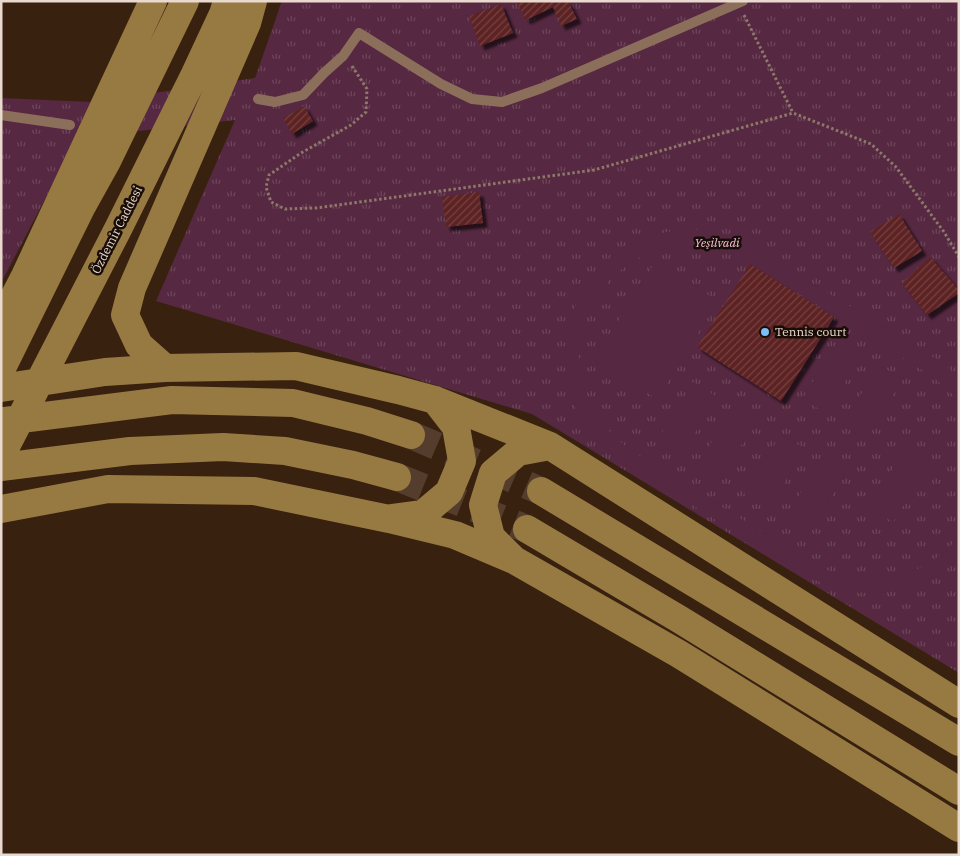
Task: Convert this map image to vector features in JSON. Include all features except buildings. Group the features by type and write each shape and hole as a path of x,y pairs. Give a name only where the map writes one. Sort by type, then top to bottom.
{"main road":[{"path":"1,322 25,276 153,1"},
{"path":"1,370 81,208 106,163 185,1"},
{"name":"Özdemir Caddesi","path":"1,456 196,74 227,1"},
{"path":"165,368 139,345 125,315 132,288 247,23 253,1"},
{"path":"1,388 105,372 165,368 296,366 435,400 550,446 959,704"},
{"path":"1,422 172,400 293,403 367,421 411,435"},
{"path":"389,519 422,514 450,492 462,461 456,427 435,400"},
{"path":"514,560 491,536 483,505 493,473 518,452 550,446"},
{"path":"1,468 130,451 223,447 285,451 353,464 397,477"},
{"path":"1,509 108,489 254,491 389,519 455,535 514,560 679,654 959,828"},
{"path":"541,491 959,742"},
{"path":"527,529 679,619 959,791"}],"lane":[{"path":"258,99 275,102 304,95 343,56 359,33 441,84 472,98 502,102 542,88 741,2"},
{"path":"1,115 70,125"}],"path":[{"path":"741,2 793,113"},
{"path":"343,56 367,89 366,112 351,125 301,153 269,175 266,188 270,202 285,209 316,208 594,170 793,113 871,144 896,167 944,232 959,257"}],"green space":[{"name":"Yeşilvadi","path":"282,1 959,1 959,673 532,414 156,301 235,120 77,138 1,283 1,98 92,102 255,78"},
{"path":"685,229 704,230 741,240 938,360 959,377 959,401 929,374 748,262 701,247 658,250 622,269 596,298 581,335 581,375 597,415 632,451 812,563 832,572 860,579 892,577 907,573 922,567 936,558 959,536 959,559 941,572 903,589 865,593 825,584 805,575 624,463 592,435 572,399 566,374 565,349 569,324 578,300 591,278 608,259 630,244 650,236"},
{"path":"655,262 718,301 657,399 594,360"},
{"path":"840,338 863,353 826,413 802,399"},
{"path":"879,365 903,379 865,440 842,425"},
{"path":"693,382 717,397 680,457 656,442"},
{"path":"733,407 756,421 719,481 696,467"},
{"path":"781,434 805,449 768,509 744,494"},
{"path":"906,447 930,462 893,522 869,507"},
{"path":"822,459 845,474 808,534 784,519"}],"tunnel":[{"path":"411,435 541,491"},
{"path":"397,477 527,529"}],"place":[{"name":"Tennis court","path":"765,332"}]}
